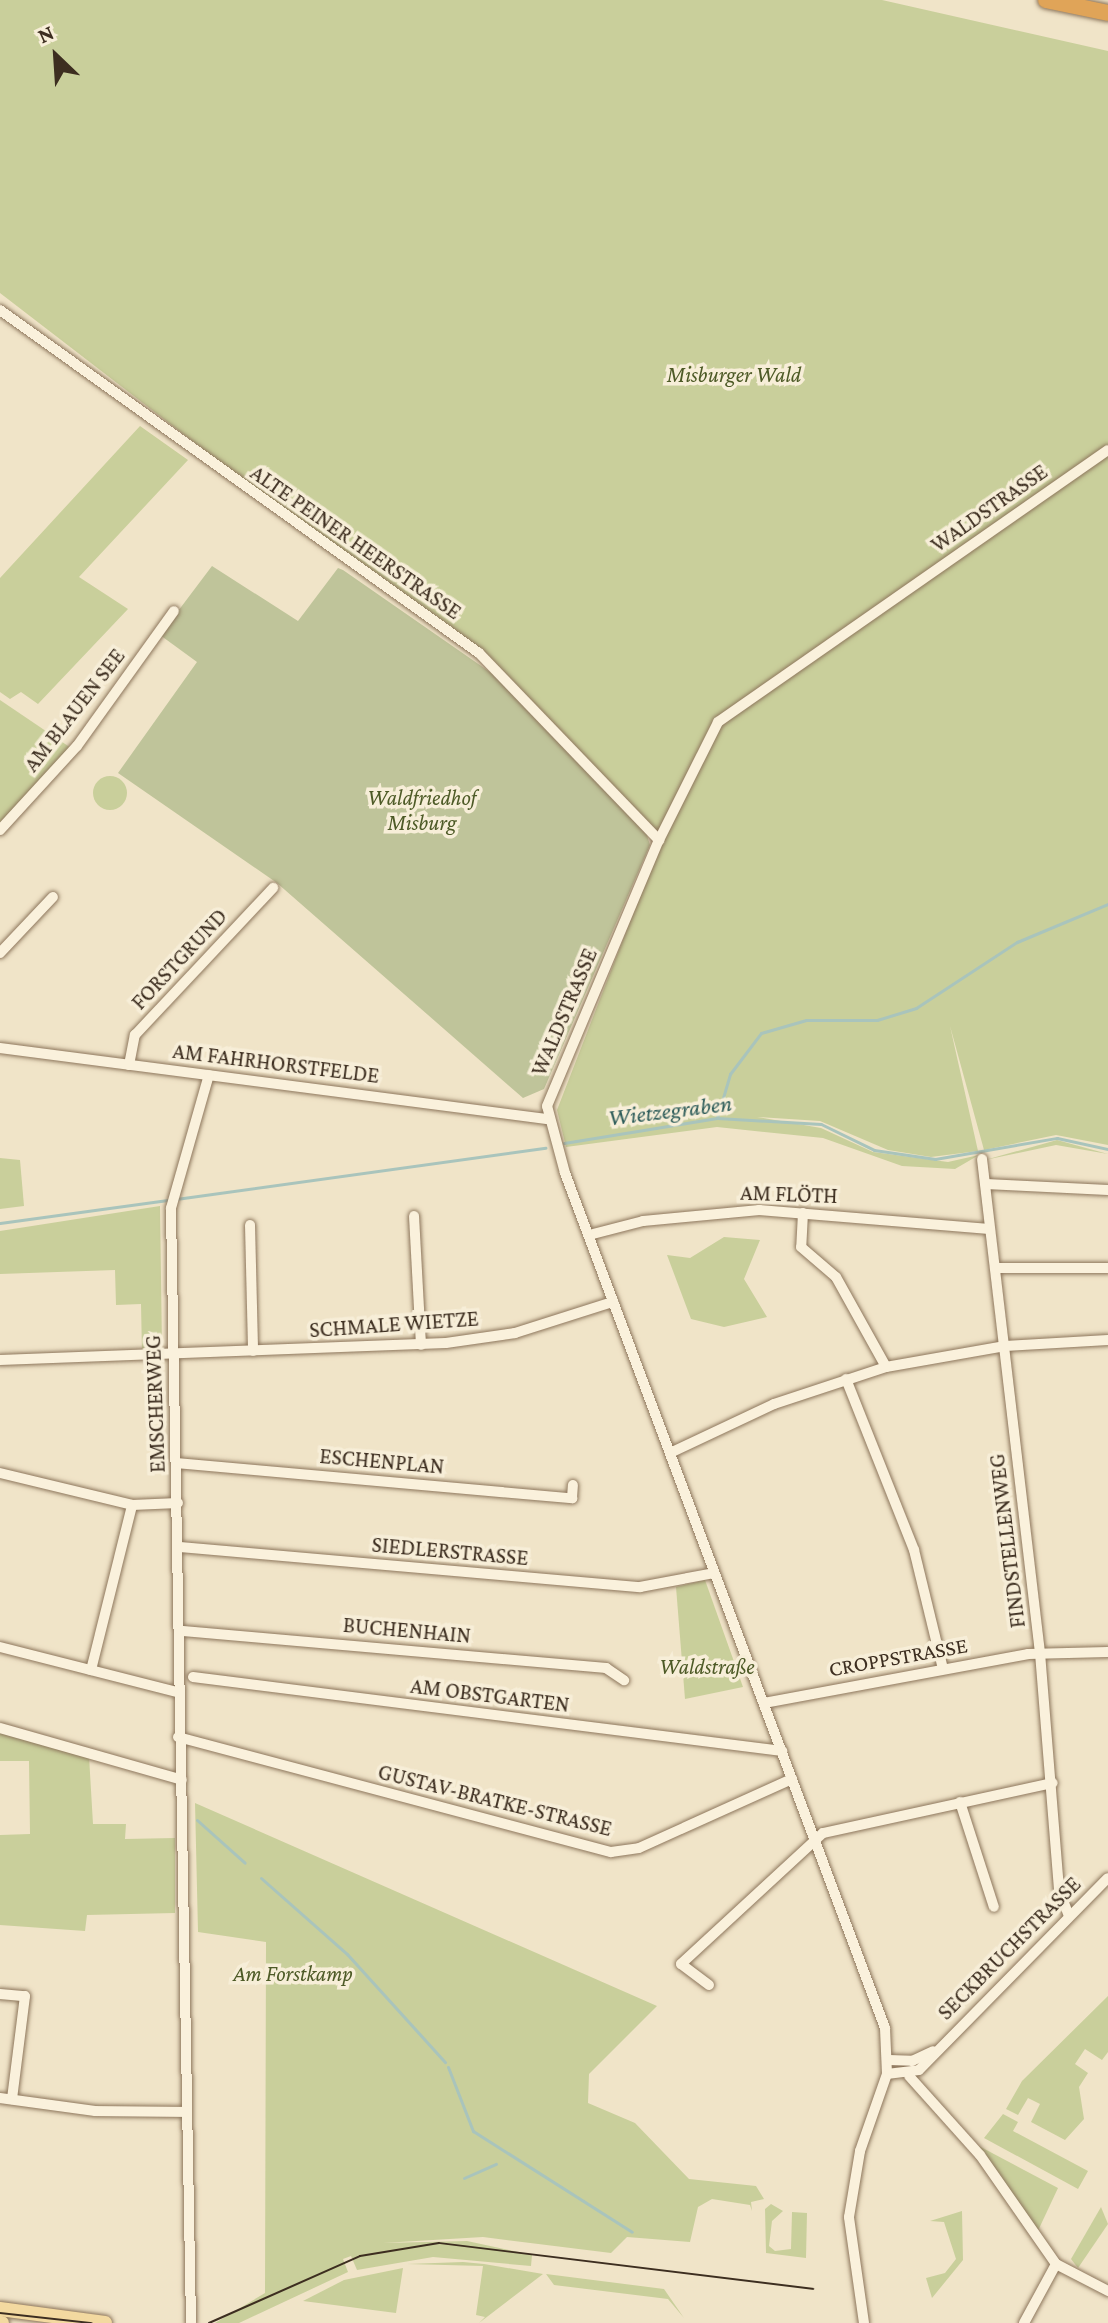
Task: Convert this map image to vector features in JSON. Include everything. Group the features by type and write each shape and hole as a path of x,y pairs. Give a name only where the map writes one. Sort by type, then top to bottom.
{"highway":[{"path":"1046,0 1108,13"}],"main road":[{"path":"0,2309 105,2323"}],"street":[{"name":"ALTE PEINER HEERSTRASSE","path":"0,310 479,653 659,840"},
{"name":"WALDSTRASSE","path":"546,1119 549,1096 705,741 737,705 1108,450"},
{"name":"AM BLAUEN SEE","path":"0,830 77,746 174,611"},
{"name":"FORSTGRUND","path":"129,1065 135,1035 273,888"},
{"path":"0,953 53,897"},
{"name":"AM FAHRHORSTFELDE","path":"0,1048 546,1119"},
{"name":"EMSCHERWEG","path":"178,1737 177,1692 183,1631 171,1204 209,1075"},
{"path":"546,1119 885,2028 889,2060 887,2074 850,2208 864,2323"},
{"name":"FINDSTELLENWEG","path":"982,1159 1040,1653 1053,1783 1059,1890 1069,1916"},
{"path":"986,1184 1108,1190"},
{"name":"AM FLÖTH","path":"589,1235 735,1211 803,1213 989,1229"},
{"path":"803,1213 801,1247 836,1277 886,1367"},
{"path":"414,1216 421,1345"},
{"path":"250,1225 253,1351"},
{"path":"995,1268 1108,1268"},
{"name":"SCHMALE WIETZE","path":"0,1360 421,1345 515,1333 613,1302"},
{"path":"670,1453 846,1379 886,1367 1005,1346 1108,1340"},
{"path":"846,1379 914,1550 943,1669"},
{"name":"ESCHENPLAN","path":"176,1463 572,1498 573,1485"},
{"path":"0,1473 132,1505 178,1503"},
{"path":"91,1670 132,1505"},
{"name":"SIEDLERSTRASSE","path":"180,1547 640,1587 714,1573"},
{"name":"BUCHENHAIN","path":"183,1631 606,1668 624,1680"},
{"path":"0,1647 177,1692"},
{"name":"CROPPSTRASSE","path":"764,1703 1040,1653 1108,1652"},
{"name":"AM OBSTGARTEN","path":"193,1677 782,1751"},
{"path":"0,1728 182,1780"},
{"path":"178,1737 182,1780 191,2323"},
{"name":"GUSTAV-BRATKE-STRASSE","path":"178,1737 611,1852 639,1848 792,1779"},
{"path":"709,1985 681,1964 815,1839 960,1802 1053,1783"},
{"path":"960,1802 994,1907"},
{"name":"SECKBRUCHSTRASSE","path":"909,2076 1108,1878"},
{"path":"0,1994 25,1996 6,2099 95,2111 187,2112"},
{"name":"SECKBRUCHSTRASSE","path":"889,2060 912,2061 939,2047"},
{"path":"887,2074 909,2076 980,2155 1056,2264 1108,2291"},
{"path":"1024,2323 1056,2264"}],"green space":[{"name":"Misburger Wald","path":"0,0 882,0 1108,51 1108,1145 1056,1135 984,1150 950,1026 978,1151 931,1157 888,1150 820,1121 757,1117 821,1128 873,1152 948,1162 979,1155 955,1169 902,1166 823,1138 717,1127 566,1147 557,1110 662,839 482,651 326,544 0,293"},
{"path":"140,426 188,460 79,577 128,609 38,704 21,692 10,699 0,692 0,578"},
{"name":"Waldfriedhof Misburg","path":"212,566 298,621 338,568 343,570 520,693 646,832 650,845 544,1089 523,1098 277,883 118,773 197,662 160,635"},
{"path":"0,700 71,748 0,824"},
{"path":"110,776 122,781 127,793 122,805 110,810 98,805 93,793 98,781"},
{"path":"1057,1140 1108,1154 1056,1145 985,1160"},
{"path":"0,1158 20,1160 24,1206 0,1209"},
{"path":"160,1206 162,1349 142,1354 141,1304 116,1305 115,1270 0,1274 0,1231"},
{"path":"724,1237 760,1240 744,1279 767,1317 724,1327 691,1319 667,1255 690,1258"},
{"name":"Waldstraße","path":"705,1580 743,1687 685,1699 676,1587"},
{"path":"0,1733 89,1756 93,1824 126,1824 125,1839 175,1838 175,1913 87,1915 85,1931 0,1925 0,1835 30,1834 29,1761 0,1761"},
{"name":"Am Forstkamp","path":"195,1803 657,2006 589,2074 588,2103 635,2123 689,2179 756,2186 764,2199 751,2202 752,2211 750,2205 712,2199 698,2207 690,2242 627,2237 611,2253 483,2237 383,2243 467,2241 532,2255 531,2266 433,2257 357,2270 351,2256 343,2259 348,2272 239,2323 215,2323 265,2293 266,1942 198,1932"},
{"path":"1108,1996 1108,2052 1102,2060 1085,2049 1075,2064 1088,2073 1079,2087 1084,2119 1065,2140 1031,2122 1040,2104 1028,2098 1018,2115 1006,2109 1022,2081"},
{"path":"1003,2114 1018,2122 1013,2131 1088,2171 1078,2189 984,2138"},
{"path":"977,2145 1058,2188 1036,2235"},
{"path":"771,2204 783,2211 772,2221 769,2246 775,2251 791,2249 792,2212 807,2213 806,2258 766,2253 765,2209"},
{"path":"1101,2207 1108,2224 1078,2268 1071,2259"},
{"path":"962,2211 963,2260 932,2298 926,2278 945,2273 956,2259 944,2222 930,2221"},
{"path":"463,2262 543,2274 479,2323 485,2317 476,2315 483,2266 407,2264"},
{"path":"403,2268 396,2313 303,2301 344,2280"},
{"path":"546,2274 664,2289 684,2318 668,2299 554,2285"}],"waterway":[{"path":"717,1118 730,1074 761,1033 806,1020 877,1020 916,1008 1017,942 1108,904"},
{"name":"Wietzegraben","path":"564,1143 717,1118 821,1124 874,1150 935,1159 1057,1138 1108,1149"},
{"name":"Wietzegraben","path":"176,1199 545,1148"},
{"name":"Wietzegraben","path":"0,1223 169,1200"},
{"path":"197,1820 245,1863"},
{"path":"261,1878 347,1954 445,2062"},
{"path":"448,2067 473,2131 632,2232"},
{"path":"464,2178 496,2164"}],"tram line":[{"path":"209,2323 360,2256 439,2243 813,2289"},
{"path":"0,2313 91,2323"}]}
